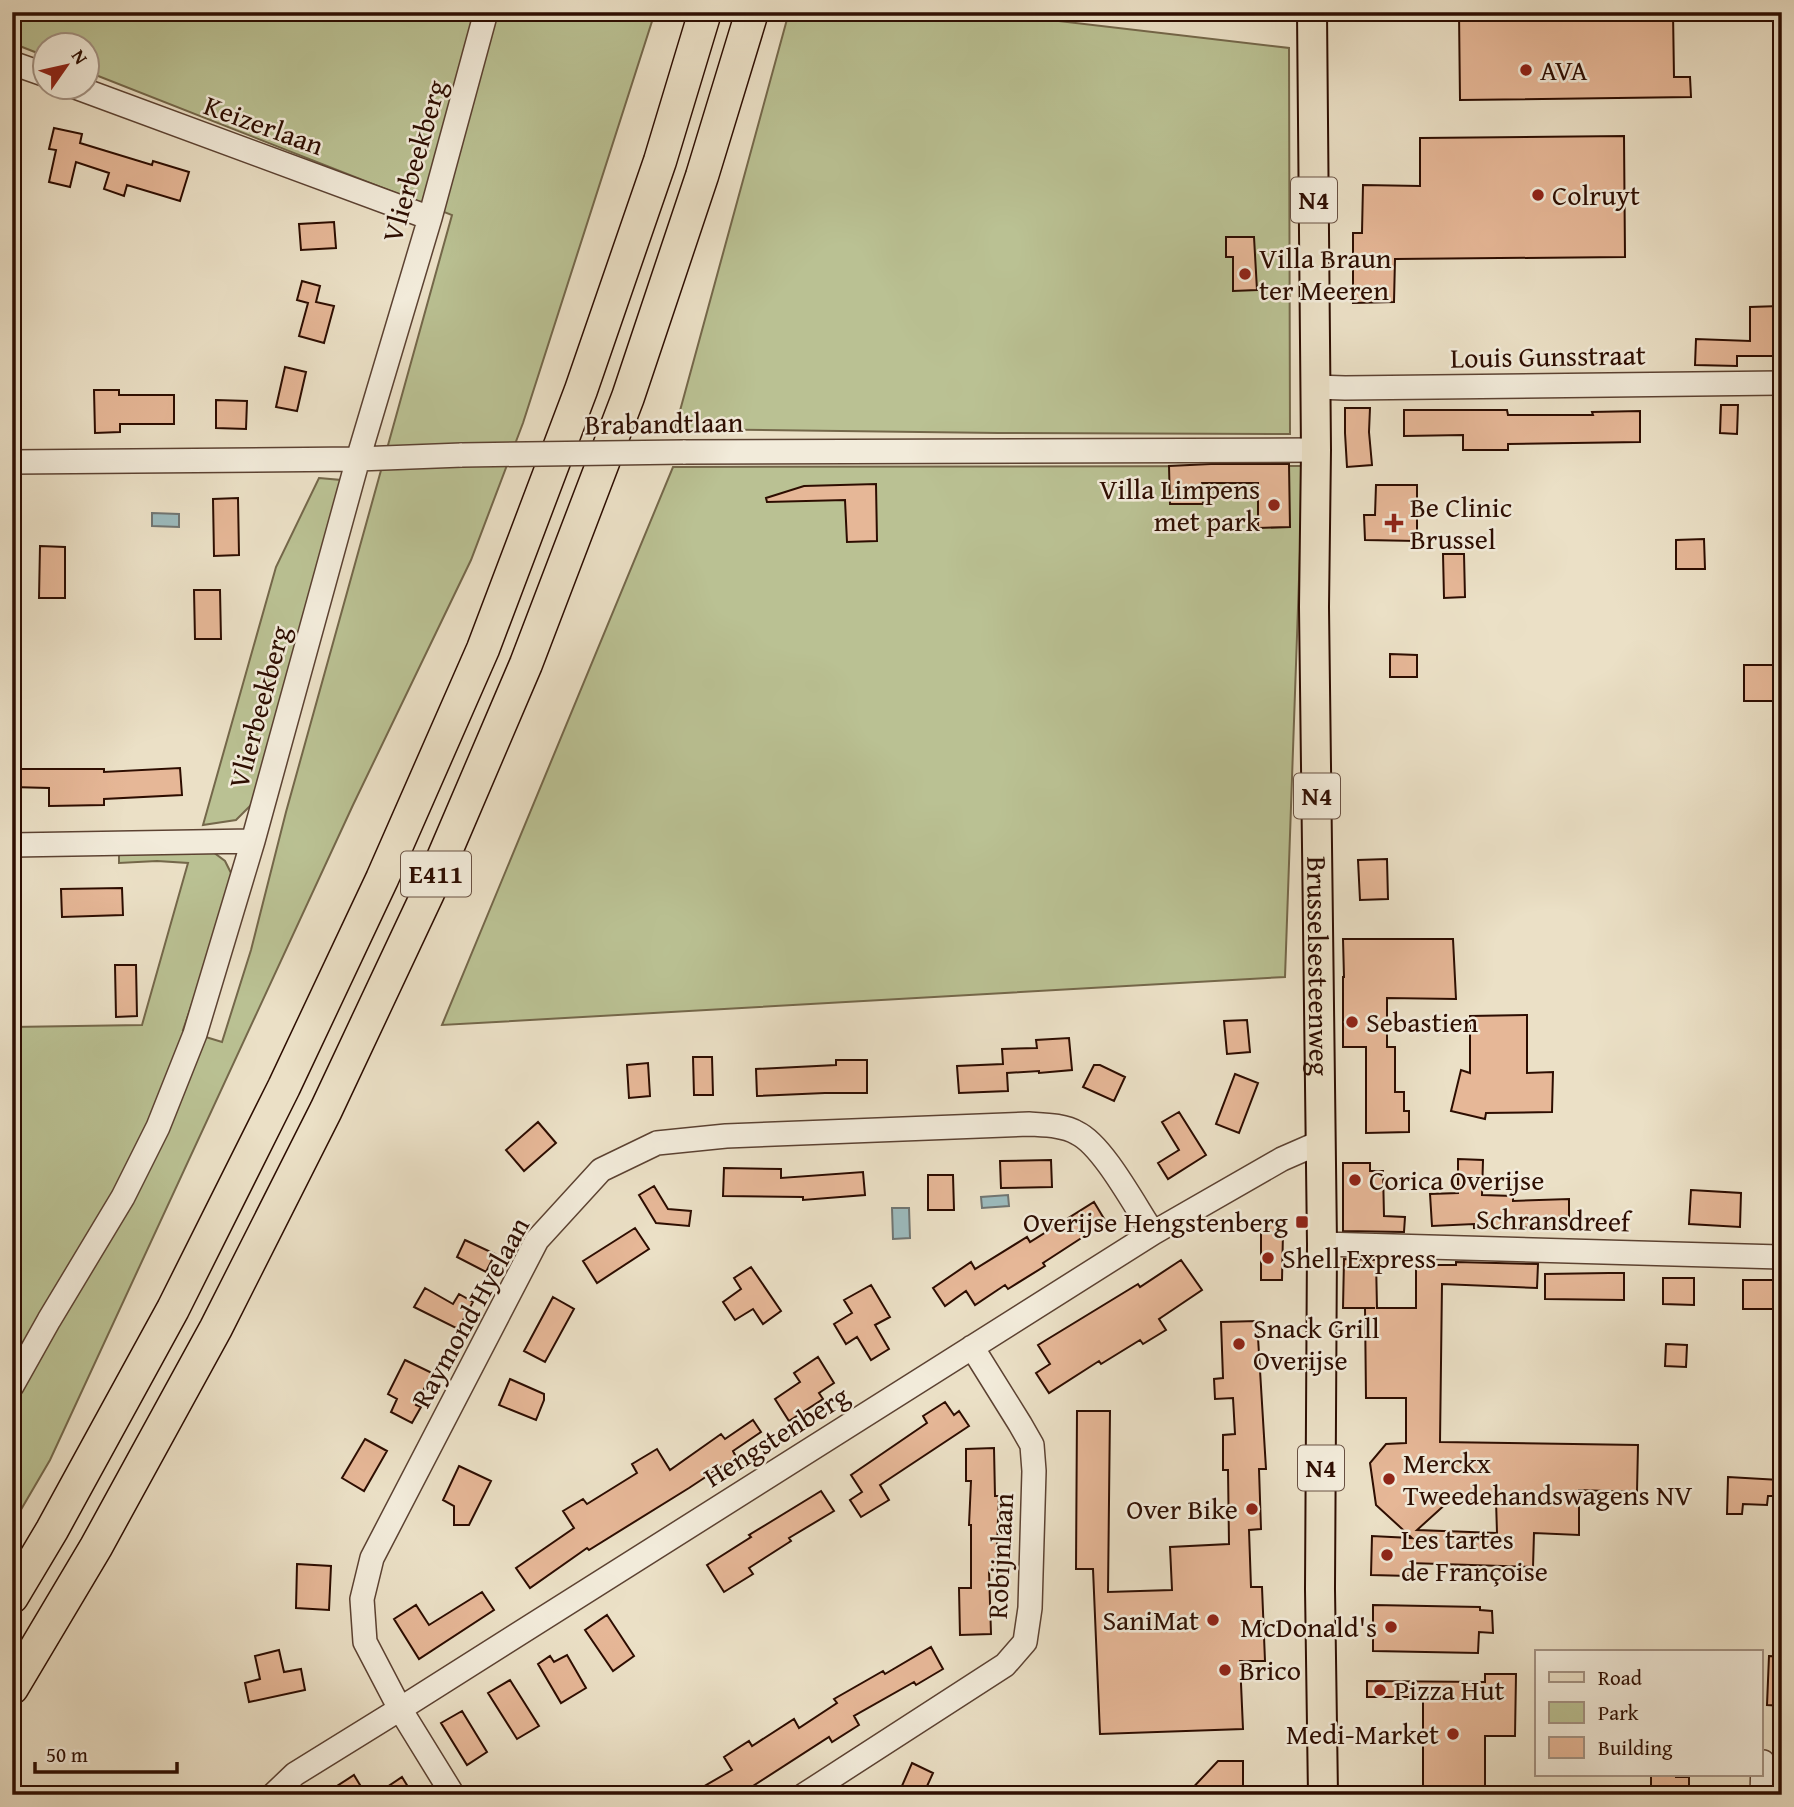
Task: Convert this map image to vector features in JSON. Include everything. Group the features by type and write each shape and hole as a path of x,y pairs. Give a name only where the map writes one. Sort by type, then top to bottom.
{"highway":[{"name":"E411","path":"12,1597 52,1530 173,1309 285,1087 382,879 483,649 590,365 660,161 705,12"},
{"name":"E411","path":"12,1688 96,1547 216,1328 326,1110 428,893 526,664 628,397 702,176 752,12"}],"main road":[{"name":"Brusselsesteenweg","path":"1312,12 1322,1244 1320,1589 1323,1795"}],"street":[{"name":"Vlierbeekberg","path":"12,1386 123,1197 158,1127 195,1034 253,841 358,459 430,218 486,12"},
{"path":"12,63 32,70"},
{"name":"Keizerlaan","path":"102,97 430,218"},
{"name":"Louis Gunsstraat","path":"1315,387 1782,383"},
{"name":"Brabandtlaan","path":"12,462 358,459 682,452 1316,450"},
{"path":"12,845 253,841"},
{"name":"Raymond Hyelaan","path":"453,1795 400,1709 365,1642 362,1599 372,1558 537,1240 601,1170 657,1143 726,1136 1029,1124 1076,1132 1090,1141 1102,1154 1153,1233"},
{"name":"Hengstenberg","path":"273,1795 295,1774 1153,1233 1282,1159 1321,1142"},
{"name":"Schransdreef","path":"1322,1244 1782,1257"},
{"name":"Robijnlaan","path":"804,1795 838,1785 1005,1665 1025,1642 1030,1608 1034,1471 1032,1445 972,1347"},
{"path":"1762,1795 1768,1762"}],"green space":[{"path":"12,12 655,12 523,423 471,560 353,805 50,1460 12,1525 12,1027 142,1025 188,863 119,863 119,852 209,849 225,861 232,875 228,900 183,1030 222,1042 251,950 286,812 452,215 102,78 102,32 32,32 32,51 12,43"},
{"path":"789,12 983,12 1289,48 1290,434 675,429"},
{"path":"1303,466 1285,977 442,1025 673,467"},
{"path":"319,478 341,480 253,803 236,820 203,825 276,567"}],"water":[{"path":"152,513 179,514 179,527 152,526"},
{"path":"1008,1195 1009,1206 982,1208 981,1197"},
{"path":"892,1208 909,1208 910,1238 893,1239"}],"building":[{"path":"1459,12 1673,12 1674,77 1690,77 1691,97 1460,100"},
{"path":"54,128 82,134 80,143 152,165 153,161 189,172 180,201 127,185 124,196 104,189 109,173 76,162 70,187 49,182 56,150 49,149"},
{"path":"1624,136 1625,257 1395,259 1394,302 1353,303 1353,233 1362,233 1363,185 1420,186 1420,138"},
{"path":"334,222 336,248 301,250 299,224"},
{"name":"Villa Braun ter Meeren","path":"1226,237 1254,237 1257,290 1233,291 1233,257 1226,257"},
{"path":"302,281 320,286 316,302 334,306 324,343 299,336 308,303 297,300"},
{"path":"1782,306 1782,354 1737,356 1737,366 1695,365 1696,339 1750,341 1750,307"},
{"path":"285,367 306,372 297,411 276,407"},
{"path":"94,390 119,390 119,395 174,395 174,424 120,424 120,432 95,433"},
{"path":"216,400 247,401 246,429 216,428"},
{"path":"1721,405 1738,405 1737,434 1720,433"},
{"path":"1345,408 1370,408 1372,465 1347,467"},
{"path":"1404,410 1507,410 1508,415 1593,415 1592,412 1640,411 1640,442 1508,444 1508,450 1463,450 1463,435 1404,436"},
{"path":"1289,464 1290,527 1258,528 1258,483 1202,483 1203,504 1170,504 1169,466"},
{"path":"876,484 877,541 847,542 845,500 767,502 766,498 804,486"},
{"path":"1376,485 1417,485 1417,541 1365,540 1364,515 1375,515"},
{"path":"238,498 239,555 214,556 213,499"},
{"path":"1704,539 1705,569 1676,569 1676,540"},
{"path":"40,546 65,547 65,598 39,598"},
{"path":"1443,554 1464,554 1465,597 1444,598"},
{"path":"194,590 220,590 221,639 195,639"},
{"path":"1390,654 1417,655 1417,677 1390,677"},
{"path":"1744,665 1782,665 1782,701 1744,701"},
{"path":"180,768 182,795 104,799 104,805 49,806 49,788 12,787 12,769 104,769 104,772"},
{"path":"1387,859 1388,899 1360,900 1358,860"},
{"path":"122,888 123,915 62,917 61,889"},
{"path":"1343,939 1453,939 1456,999 1387,998 1387,1047 1395,1047 1395,1092 1404,1092 1404,1111 1409,1111 1409,1132 1366,1133 1366,1047 1343,1047"},
{"path":"115,965 136,965 137,1016 116,1017"},
{"path":"1527,1015 1527,1073 1553,1072 1552,1112 1486,1113 1485,1119 1451,1111 1461,1070 1470,1073 1470,1016"},
{"path":"1247,1020 1250,1052 1227,1054 1224,1021"},
{"path":"1069,1038 1072,1070 1007,1073 1008,1091 959,1093 957,1066 1003,1064 1002,1049 1037,1048 1036,1040"},
{"path":"693,1057 712,1057 713,1095 694,1095"},
{"path":"836,1060 867,1060 867,1093 757,1096 756,1069 836,1065"},
{"path":"648,1063 650,1096 629,1098 627,1065"},
{"path":"1094,1065 1100,1065 1125,1077 1114,1101 1083,1087"},
{"path":"1235,1074 1258,1083 1239,1133 1216,1124"},
{"path":"1179,1112 1206,1155 1168,1179 1158,1163 1179,1150 1162,1122"},
{"path":"538,1122 556,1143 524,1171 506,1150"},
{"path":"1458,1159 1483,1160 1482,1195 1513,1196 1513,1201 1569,1199 1569,1227 1474,1228 1474,1224 1432,1226 1430,1194 1458,1193"},
{"path":"1051,1160 1052,1187 1001,1188 1000,1161"},
{"path":"1343,1163 1370,1163 1370,1171 1383,1171 1384,1216 1405,1217 1404,1232 1343,1231"},
{"path":"724,1168 781,1169 781,1178 863,1172 865,1195 803,1200 803,1197 723,1196"},
{"path":"928,1175 953,1175 954,1210 928,1210"},
{"path":"654,1186 668,1209 691,1211 689,1226 656,1223 639,1195"},
{"path":"1691,1190 1741,1193 1740,1227 1689,1224"},
{"path":"1094,1202 1106,1222 1008,1289 1005,1285 975,1305 966,1291 945,1306 933,1288 971,1262 975,1269 1027,1237 1030,1242"},
{"path":"1261,1222 1272,1222 1283,1232 1282,1280 1261,1280"},
{"path":"635,1228 649,1249 597,1283 583,1261"},
{"path":"465,1240 495,1254 486,1272 457,1257"},
{"path":"1344,1259 1376,1260 1377,1308 1416,1308 1416,1265 1456,1265 1456,1262 1538,1264 1537,1288 1442,1284 1440,1442 1638,1445 1637,1492 1579,1490 1579,1535 1534,1533 1533,1567 1410,1563 1410,1576 1371,1575 1372,1536 1412,1538 1376,1505 1370,1463 1386,1444 1406,1443 1406,1398 1366,1398 1365,1308 1343,1308","holes":["1496,1500 1497,1533 1417,1530 1449,1501"]},
{"path":"1181,1260 1202,1290 1159,1319 1166,1330 1143,1344 1140,1340 1101,1364 1099,1361 1049,1393 1036,1373 1050,1364 1038,1345 1138,1284 1140,1287"},
{"path":"751,1267 781,1311 763,1324 753,1309 735,1320 723,1302 741,1289 734,1278"},
{"path":"1624,1273 1624,1300 1545,1299 1545,1274"},
{"path":"1663,1278 1694,1278 1694,1305 1663,1304"},
{"path":"1743,1280 1774,1280 1774,1309 1743,1309"},
{"path":"871,1285 890,1317 875,1325 889,1349 871,1360 857,1337 846,1344 834,1324 852,1313 844,1300"},
{"path":"425,1288 453,1304 459,1294 473,1302 458,1329 414,1307"},
{"path":"553,1297 574,1309 545,1362 524,1351"},
{"path":"1257,1321 1266,1469 1259,1469 1261,1529 1249,1530 1251,1587 1262,1587 1265,1661 1240,1661 1243,1729 1100,1734 1093,1569 1076,1569 1077,1411 1110,1411 1108,1592 1172,1590 1170,1547 1229,1544 1228,1470 1223,1470 1223,1435 1235,1434 1233,1398 1215,1399 1214,1379 1223,1378 1221,1322"},
{"path":"1666,1344 1687,1345 1686,1367 1665,1366"},
{"path":"818,1357 834,1383 819,1393 823,1399 789,1421 775,1399 800,1382 794,1373"},
{"path":"405,1360 432,1373 416,1405 421,1407 412,1423 391,1412 397,1399 388,1394"},
{"path":"510,1379 544,1394 536,1420 499,1405"},
{"path":"945,1402 954,1415 959,1411 969,1426 880,1485 889,1500 861,1517 850,1500 862,1492 851,1475 927,1423 923,1416"},
{"path":"753,1420 761,1432 733,1451 736,1457 589,1550 587,1548 530,1588 516,1568 574,1528 563,1511 583,1499 587,1504 637,1473 632,1464 657,1449 670,1470 721,1434 725,1439"},
{"path":"365,1439 387,1451 364,1491 342,1478"},
{"path":"994,1448 995,1496 999,1496 996,1570 989,1570 991,1634 960,1635 959,1588 971,1588 971,1481 966,1481 966,1449"},
{"path":"459,1466 491,1481 469,1525 454,1525 454,1506 443,1500"},
{"path":"1728,1477 1782,1480 1782,1496 1768,1496 1767,1505 1743,1504 1742,1514 1727,1514"},
{"path":"821,1491 834,1511 789,1538 791,1541 749,1568 753,1574 724,1592 707,1565 751,1537 749,1535"},
{"path":"297,1564 331,1566 329,1610 296,1608"},
{"path":"482,1592 494,1610 419,1659 394,1619 416,1605 429,1625"},
{"path":"1373,1605 1480,1607 1480,1610 1492,1611 1493,1633 1479,1632 1478,1653 1373,1651"},
{"path":"607,1615 634,1656 613,1671 585,1630"},
{"path":"931,1647 943,1669 854,1716 859,1725 832,1742 829,1737 739,1795 689,1795 732,1770 724,1757 749,1741 752,1746 794,1719 799,1728 837,1703 834,1699"},
{"path":"279,1650 284,1672 301,1669 305,1690 249,1702 245,1683 260,1679 255,1656"},
{"path":"567,1655 586,1688 561,1703 538,1664 550,1656 554,1662"},
{"path":"1769,1656 1782,1657 1782,1706 1767,1705"},
{"path":"1485,1674 1516,1674 1515,1736 1485,1736 1485,1795 1423,1795 1423,1697 1367,1697 1367,1681 1485,1682"},
{"path":"510,1680 539,1726 517,1739 488,1693"},
{"path":"462,1711 487,1752 467,1765 441,1723"},
{"path":"1218,1761 1243,1761 1243,1786 1235,1795 1186,1795"},
{"path":"912,1763 933,1773 923,1795 898,1795"},
{"path":"354,1775 366,1795 323,1795"},
{"path":"1651,1776 1689,1777 1689,1792 1651,1792"},
{"path":"402,1777 413,1795 375,1795"}],"place":[{"name":"AVA","path":"1526,70"},
{"name":"Colruyt","path":"1538,195"},
{"name":"Villa Braun ter Meeren","path":"1245,274"},
{"name":"Villa Limpens met park","path":"1274,505"},
{"name":"Be Clinic Brussel","path":"1394,523"},
{"name":"Sebastien","path":"1352,1022"},
{"name":"Corica Overijse","path":"1355,1180"},
{"name":"Overijse Hengstenberg","path":"1302,1222"},
{"name":"Shell Express","path":"1268,1258"},
{"name":"Snack Grill Overijse","path":"1239,1344"},
{"name":"Merckx Tweedehandswagens NV","path":"1389,1479"},
{"name":"Over Bike","path":"1252,1509"},
{"name":"Les tartes de Françoise","path":"1387,1555"},
{"name":"SaniMat","path":"1213,1620"},
{"name":"McDonald's","path":"1391,1627"},
{"name":"Brico","path":"1225,1670"},
{"name":"Pizza Hut","path":"1380,1690"},
{"name":"Medi-Market","path":"1453,1734"}]}
